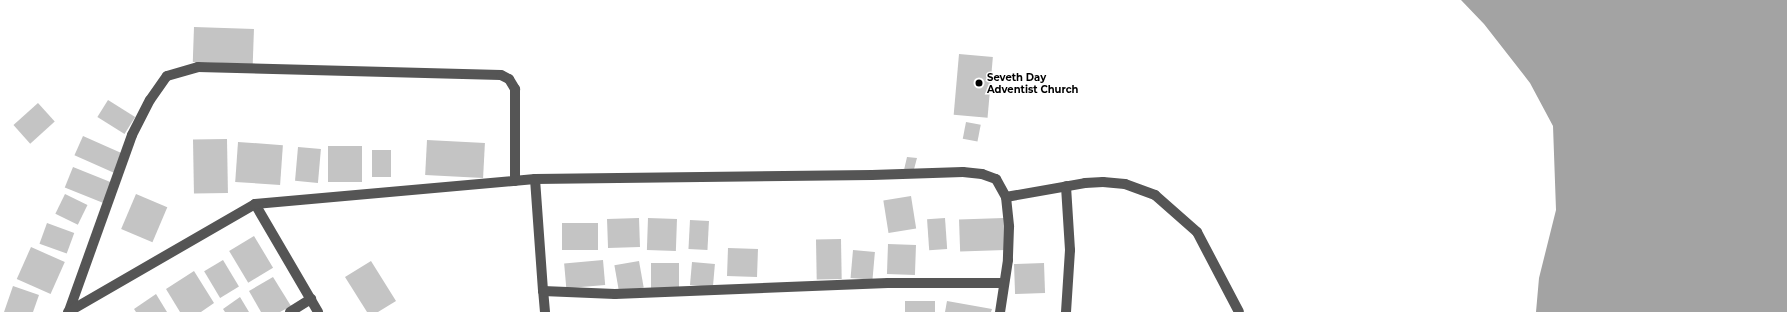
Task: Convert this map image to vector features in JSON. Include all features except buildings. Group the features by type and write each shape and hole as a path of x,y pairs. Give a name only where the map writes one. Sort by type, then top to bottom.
{"street":[{"path":"69,312 132,135 150,100 167,76 198,67 501,75 509,79 515,89 515,181"},
{"path":"69,312 255,204 535,179 964,172 982,174 996,180 1006,197 1009,227 1000,312"},
{"path":"535,179 545,312"},
{"path":"1006,197 1085,183 1125,184 1155,195 1197,232 1239,312"},
{"path":"1066,186 1070,250 1066,312"},
{"path":"255,204 318,312"},
{"path":"543,291 615,294 888,283 1004,283"},
{"path":"290,312 311,299"}],"shaded area":[{"path":"1461,0 1787,0 1787,312 1536,312 1539,278 1556,210 1553,126 1530,83 1484,24"}],"place":[{"name":"Seveth Day Adventist Church","path":"979,83"}]}
